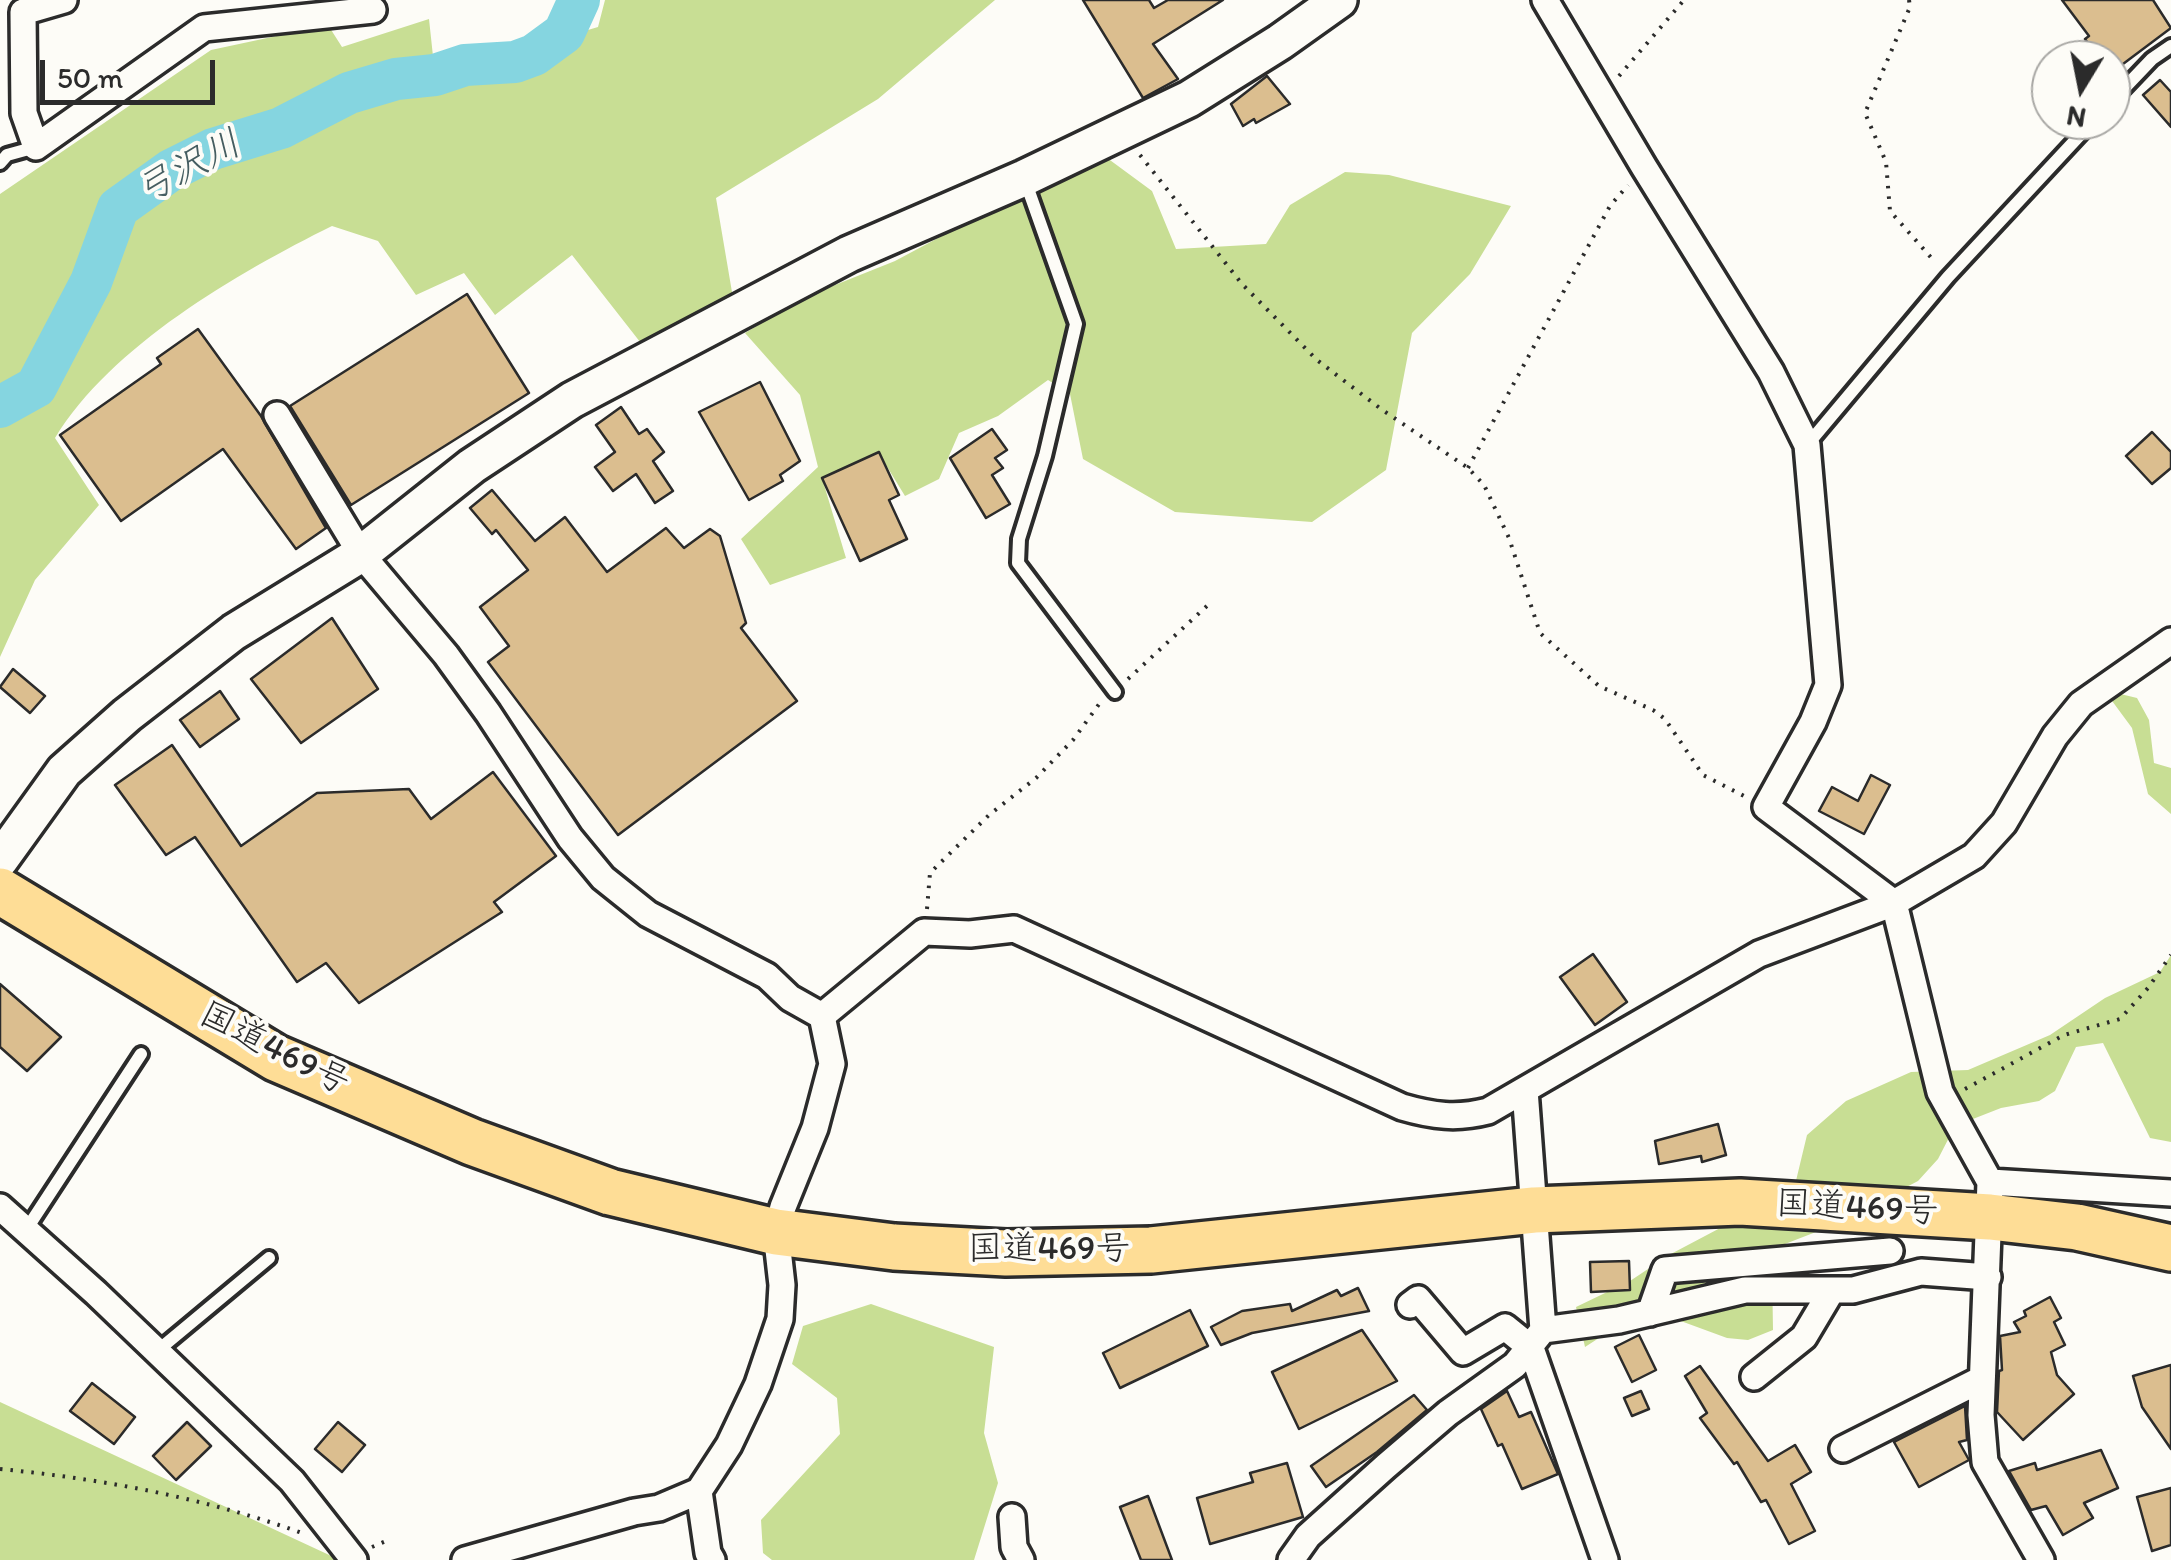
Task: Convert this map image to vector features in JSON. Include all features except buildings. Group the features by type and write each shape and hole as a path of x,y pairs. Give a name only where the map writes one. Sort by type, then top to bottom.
{"highway":[{"name":"国道469号","path":"0,891 276,1058 472,1142 610,1192 776,1232 894,1247 1006,1253 1150,1250 1534,1210 1740,1202 1990,1199 2077,1226 2171,1248"}],"street":[{"path":"64,0 22,12 24,113 36,148 204,28 373,10"},
{"path":"0,860 64,771 127,715 234,632 361,554 472,466 572,400 849,254 1024,178 1189,99 1339,0"},
{"path":"1545,0 1771,372 1807,445 1828,685 1813,722 1766,807 1894,902 1940,1092 1990,1199 1982,1379 1985,1462 2041,1560"},
{"path":"277,415 361,554 446,655 570,838 603,878 648,914 767,976 790,998 822,1016 832,1064 815,1128 776,1232 782,1286 780,1319 751,1399 729,1445 699,1492 659,1508 466,1560"},
{"path":"822,1016 924,932 970,934 1014,930 1402,1107 1432,1116 1461,1118 1488,1111 1759,954 1894,902 1974,856 2004,823 2055,736 2081,704 2171,641"},
{"path":"1525,1090 1534,1210 1537,1338 1605,1560"},
{"path":"1990,1199 2171,1193"},
{"path":"0,1206 292,1481 337,1534 363,1554"},
{"path":"1650,1313 1665,1270 1890,1251"},
{"path":"1410,1305 1418,1299 1463,1352 1505,1327 1537,1338 1745,1290 1853,1290 1921,1272 1988,1277"},
{"path":"1754,1377 1804,1337 1832,1290"},
{"path":"1291,1560 1308,1536 1448,1413 1515,1364 1537,1338"},
{"path":"1842,1449 1982,1379"},
{"path":"699,1492 712,1560"},
{"path":"1012,1518 1014,1548 1020,1560"}],"lane":[{"path":"2131,81 2171,46"},
{"path":"1807,445 1948,277 2075,140"},
{"path":"0,162 7,156 36,148"},
{"path":"1024,178 1076,324 1045,456 1019,540 1018,563 1115,692"},
{"path":"26,1230 141,1054"},
{"path":"156,1352 269,1258"}],"path":[{"path":"1602,96 1684,0"},
{"path":"1909,0 1910,8 1866,113 1886,162 1890,212 1948,277"},
{"path":"1121,132 1242,284 1317,360 1468,468 1484,485 1509,538 1540,633 1599,686 1665,719 1704,775 1766,807"},
{"path":"1468,468 1610,206 1644,167"},
{"path":"924,932 930,873 989,815 1036,778 1072,740 1105,696 1115,692 1210,604"},
{"path":"1940,1092 1967,1088 2064,1035 2120,1020 2171,955"},
{"path":"0,1469 149,1489 308,1535"},
{"path":"363,1554 386,1541"}],"green space":[{"path":"605,0 995,0 878,99 716,198 733,298 644,347 572,255 495,315 464,273 416,295 378,241 332,226 217,289 142,343 109,373 79,404 55,438 99,505 35,580 0,657 0,194 211,50 328,25 342,47 429,19 435,75 598,27"},
{"path":"1099,152 1152,191 1176,249 1266,244 1290,205 1345,172 1389,175 1511,206 1470,274 1412,333 1386,470 1312,522 1175,512 1083,459 1070,394 1048,380 998,416 959,433 939,479 905,496 878,452 822,478 846,558 770,585 741,539 818,467 800,395 745,333 805,297 895,261"},
{"path":"2104,690 2137,698 2149,720 2154,763 2171,768 2171,814 2148,794 2132,728"},
{"path":"2171,955 2171,1142 2150,1138 2103,1043 2076,1047 2055,1091 2039,1101 2001,1108 1955,1126 1938,1159 1918,1181 1834,1225 1785,1244 1772,1267 1773,1330 1748,1340 1727,1338 1678,1320 1630,1318 1585,1347 1576,1307 1794,1189 1807,1135 1846,1101 1911,1072 1968,1070 2050,1035 2105,998 2160,972"},
{"path":"871,1304 994,1347 984,1433 998,1483 974,1560 772,1560 763,1553 761,1520 840,1434 837,1398 792,1364 803,1326"},
{"path":"0,1402 340,1560 0,1560"}],"waterway":[{"name":"弓沢川","path":"0,407 36,387 91,282 118,208 171,170 213,149 281,128 349,93 396,79 435,75 465,65 515,62 534,55 564,33 579,0"}]}
